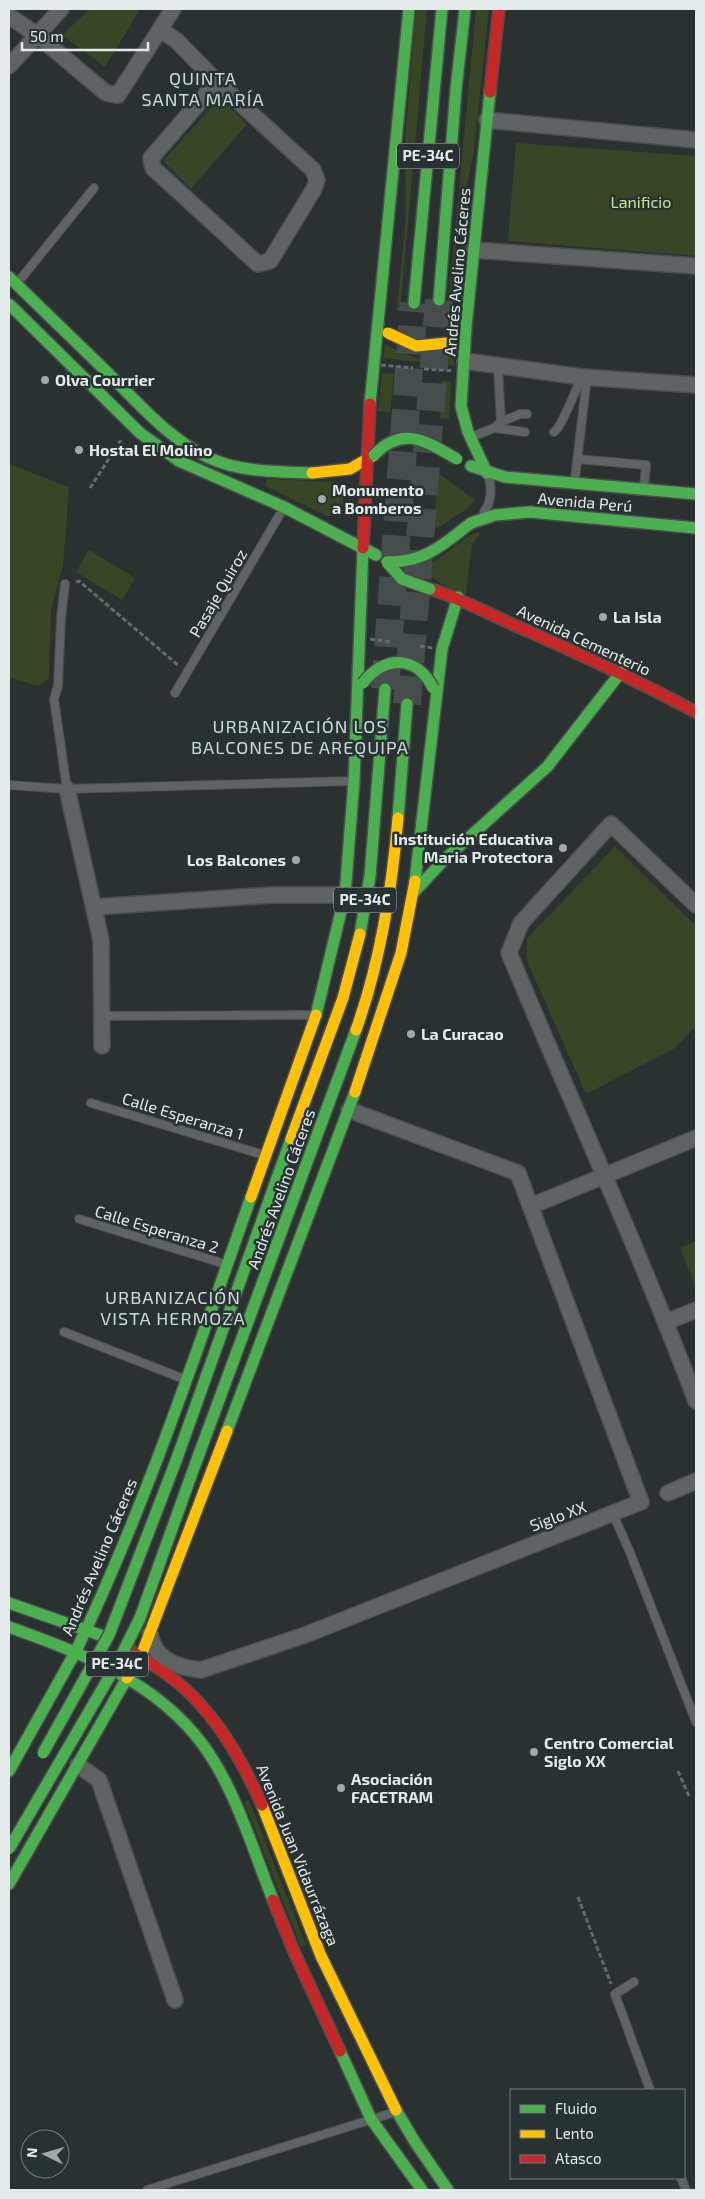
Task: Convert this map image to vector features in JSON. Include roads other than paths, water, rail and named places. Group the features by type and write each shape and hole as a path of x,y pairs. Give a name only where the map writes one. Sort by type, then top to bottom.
{"main road":[{"path":"12,281 154,417 190,446 222,462 290,472 328,473 370,459 368,424 377,315 409,9"},
{"name":"PE-34C","path":"414,303 442,9"},
{"name":"Andrés Avelino Cáceres","path":"439,300 456,89 465,9"},
{"name":"Andrés Avelino Cáceres","path":"487,473 464,451 461,406 466,328 499,9"},
{"name":"Avenida Cementerio","path":"9,304 136,428 179,461 284,507 363,548 387,562 402,579 430,590 458,597 494,616 621,672 696,712"},
{"path":"377,315 388,333 406,345 426,348 447,343 466,328"},
{"name":"Avenida Perú","path":"370,459 382,444 394,437 464,451 487,473 696,494"},
{"name":"Andrés Avelino Cáceres","path":"9,1770 76,1651 131,1527 228,1264 316,1016 345,895 354,781 363,548 370,459"},
{"name":"Avenida Perú","path":"387,562 411,562 432,554 471,523 495,515 530,512 696,528"},
{"path":"9,1884 141,1656 348,1110 401,953 414,891 442,649 458,597"},
{"path":"356,697 363,683 378,667 398,662 414,665 423,671 433,688 437,705"},
{"path":"414,891 444,860 547,767 621,672"},
{"name":"Andrés Avelino Cáceres","path":"35,1768 109,1635 176,1461 248,1254 343,998 360,934 370,876 385,689"},
{"name":"Andrés Avelino Cáceres","path":"9,1849 118,1662 140,1618 366,1002 393,877 407,704"},
{"name":"Avenida Juan Vidaurrázaga","path":"9,1603 87,1629 141,1656 174,1678 206,1709 224,1732 243,1762 258,1794 317,1946 397,2111 448,2190"},
{"path":"9,1627 76,1651 146,1689 169,1707 203,1745 221,1775 295,1954 371,2119 422,2190"},
{"path":"346,2064 370,2053"}],"street":[{"path":"9,66 61,9"},
{"path":"9,16 37,35 106,93 118,95 173,9"},
{"path":"161,30 177,41 217,82 314,170 317,180 314,189 270,261 258,264 153,168 151,158 217,82"},
{"path":"487,120 696,140"},
{"path":"474,250 696,266"},
{"path":"464,361 585,377 696,386"},
{"path":"67,789 101,940 102,1046"},
{"path":"696,905 611,824 521,923 509,953 573,1106 605,1175 696,1400"},
{"path":"95,907 271,895 345,895"},
{"path":"348,1110 518,1173 532,1206 696,1138"},
{"name":"Siglo XX","path":"174,1678 180,1672 189,1669 201,1670 305,1635 641,1502 532,1206"},
{"path":"666,1322 696,1310"},
{"path":"668,1493 696,1481"},
{"path":"150,1634 152,1644 162,1656 189,1669"},
{"path":"169,1707 174,1678"},
{"path":"78,1765 99,1780 175,2000"}],"lane":[{"path":"12,281 94,188"},
{"path":"498,367 501,422"},
{"path":"554,432 562,422 565,411 585,377"},
{"path":"575,483 585,377"},
{"path":"555,414 565,411"},
{"path":"464,451 501,422 527,414"},
{"path":"494,428 525,432"},
{"path":"577,459 646,465 644,489"},
{"path":"471,523 481,515 490,501 492,491 487,473"},
{"name":"Pasaje Quiroz","path":"175,693 284,507"},
{"path":"65,584 61,618 58,686 54,699 67,789"},
{"path":"9,785 67,789 354,781"},
{"path":"103,1016 316,1016"},
{"name":"Calle Esperanza 1","path":"91,1102 266,1156"},
{"name":"Calle Esperanza 2","path":"79,1219 228,1264"},
{"path":"64,1332 185,1379"},
{"path":"613,1514 629,1550 696,1722"},
{"path":"634,1982 615,1994 650,2089"},
{"path":"147,2190 397,2111"}],"tunnel":[{"path":"407,704 439,300"},
{"path":"385,689 414,303"}],"place":[{"name":"Olva Courrier","path":"45,380"},
{"name":"Hostal El Molino","path":"79,450"},
{"name":"Monumento a Bomberos","path":"322,499"},
{"name":"La Isla","path":"603,617"},
{"name":"Institución Educativa Maria Protectora","path":"563,848"},
{"name":"Los Balcones","path":"296,860"},
{"name":"La Curacao","path":"411,1034"},
{"name":"Centro Comercial Siglo XX","path":"534,1752"},
{"name":"Asociación FACETRAM","path":"341,1788"}],"district":[{"name":"QUINTA SANTA MARÍA","path":"203,89"},
{"name":"URBANIZACIÓN LOS BALCONES DE AREQUIPA","path":"300,738"},
{"name":"URBANIZACIÓN VISTA HERMOZA","path":"173,1308"}],"park label":[{"name":"Lanificio","path":"641,202"}]}
